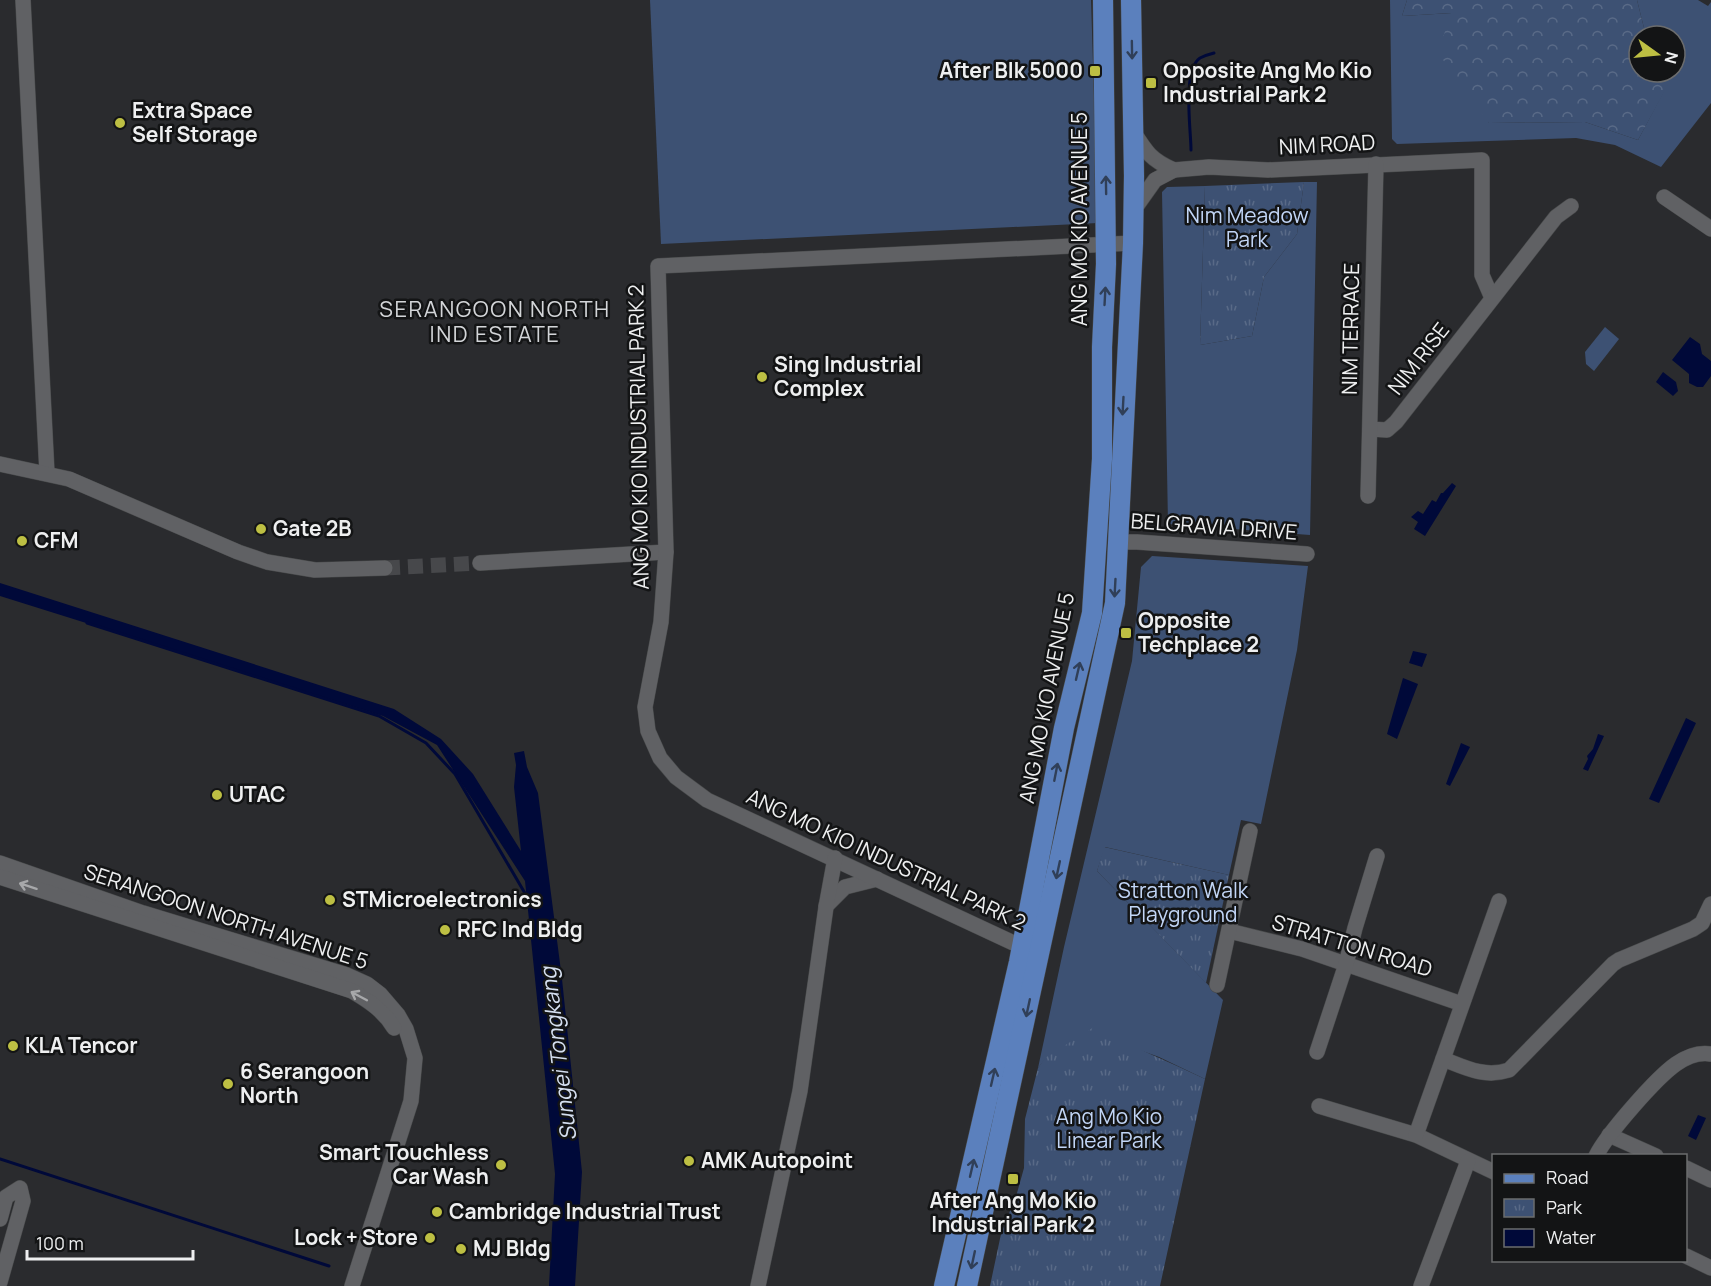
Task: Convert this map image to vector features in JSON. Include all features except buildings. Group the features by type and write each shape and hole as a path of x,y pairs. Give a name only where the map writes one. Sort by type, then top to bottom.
{"main road":[{"name":"ANG MO KIO AVENUE 5","path":"967,1286 1031,949 1064,728 1092,613 1102,459 1102,347 1107,244 1103,0"},
{"name":"ANG MO KIO AVENUE 5","path":"944,1286 1031,949 1109,633 1114,603 1133,243 1131,0"}],"street":[{"path":"23,0 47,473"},
{"path":"1133,131 1146,152 1158,163 1174,170"},
{"name":"NIM ROAD","path":"1174,170 1209,167 1268,170 1482,160 1482,275 1492,298"},
{"name":"NIM TERRACE","path":"1368,496 1376,164"},
{"path":"1133,211 1155,180 1174,170"},
{"path":"1664,197 1711,230"},
{"name":"NIM RISE","path":"1370,429 1387,430 1396,422 1556,217 1570,206"},
{"name":"ANG MO KIO INDUSTRIAL PARK 2","path":"1031,949 708,800 676,777 660,758 648,731 645,708 661,622 666,552 658,266 1133,243"},
{"path":"0,464 69,479 238,552 267,562 315,570 385,568"},
{"name":"BELGRAVIA DRIVE","path":"1117,542 1307,554"},
{"path":"480,563 666,552"},
{"path":"1217,985 1250,831"},
{"path":"1317,1052 1346,964 1377,856"},
{"path":"758,1286 800,1091 835,858"},
{"name":"SERANGOON NORTH AVENUE 5","path":"0,863 143,913 347,975 367,984 380,994 398,1015 406,1029 415,1058 411,1101 352,1286"},
{"name":"SERANGOON NORTH AVENUE 5","path":"0,878 352,992 371,1002 389,1019 399,1035 405,1059 403,1097 341,1286"},
{"path":"826,907 845,886 877,879"},
{"path":"1416,1135 1499,901"},
{"path":"1443,1059 1482,1074 1498,1074 1509,1070 1613,964 1693,929 1702,923 1711,904"},
{"name":"STRATTON ROAD","path":"1228,931 1302,950 1462,1004"},
{"path":"1597,1154 1609,1135 1664,1074 1677,1063 1691,1056 1711,1054"},
{"path":"1319,1106 1416,1135 1492,1171"},
{"path":"1609,1135 1654,1154"},
{"path":"1421,1286 1468,1161"},
{"path":"1687,1168 1711,1180"},
{"path":"0,1282 18,1222 23,1202 20,1188 6,1197 0,1218 18,1222"},
{"path":"1687,1256 1711,1268"}],"green space":[{"path":"650,0 1091,0 1098,223 661,244"},
{"path":"1390,0 1407,0 1402,16 1452,13 1489,123 1585,122 1638,140 1668,84 1687,84 1687,24 1643,24 1637,0 1698,0 1708,6 1711,2 1711,103 1661,167 1615,145 1576,138 1397,144 1392,139"},
{"path":"1407,0 1637,0 1643,24 1627,24 1627,84 1669,84 1638,140 1585,122 1489,123 1438,53 1451,13 1402,16"},
{"path":"1304,182 1317,182 1310,535 1168,524 1162,192 1167,187 1205,186 1200,345 1252,336 1264,277 1297,234"},
{"name":"Nim Meadow Park","path":"1304,182 1297,234 1264,277 1252,336 1200,345 1205,186"},
{"path":"1605,327 1619,339 1594,371 1586,364 1585,352"},
{"path":"1152,556 1308,566 1297,650 1261,824 1241,820 1229,875 1105,847 1097,871 1223,1000 1205,1079 1134,1048 1046,1058 1038,1068 1064,947 1132,661 1141,567"},
{"name":"Stratton Walk Playground","path":"1104,847 1229,875 1206,983 1097,871"},
{"name":"Ang Mo Kio Linear Park","path":"1094,1027 1205,1079 1160,1286 990,1286 1001,1234 1024,1168 1025,1119 1038,1068 1045,1058"}],"water":[{"path":"1690,337 1700,344 1702,354 1711,361 1711,376 1703,387 1689,383 1689,374 1672,360"},
{"path":"1663,372 1676,382 1678,391 1673,396 1656,382"},
{"path":"1452,483 1456,486 1425,536 1414,529 1418,522 1411,517 1418,511 1423,514 1432,500 1436,502 1441,493"},
{"name":"Sungei Tongkang","path":"0,583 394,709 441,739 473,774 521,851 514,787 516,765 514,753 524,751 527,767 538,793 562,979 582,1172 575,1286 549,1286 555,1174 525,881 437,745 383,716 0,596"},
{"path":"1413,651 1427,654 1422,667 1409,663"},
{"path":"1403,678 1418,684 1397,739 1387,734"},
{"path":"1686,718 1696,723 1659,803 1649,799"},
{"path":"1598,734 1604,736 1588,771 1583,769"},
{"path":"1461,743 1470,747 1450,786 1446,784"},
{"path":"1698,1115 1706,1118 1696,1140 1688,1136"}],"waterway":[{"path":"1191,150 1189,101 1191,75 1194,65 1200,58 1214,53"},
{"path":"87,623 379,716 426,743 455,774 526,895"},
{"path":"0,1159 329,1266"}],"tunnel":[{"path":"385,568 480,563"}],"place":[{"name":"After Blk 5000","path":"1095,71"},
{"name":"Opposite Ang Mo Kio Industrial Park 2","path":"1151,83"},
{"name":"Extra Space Self Storage","path":"120,123"},
{"name":"Sing Industrial Complex","path":"762,377"},
{"name":"Gate 2B","path":"261,529"},
{"name":"CFM","path":"22,541"},
{"name":"Opposite Techplace 2","path":"1126,633"},
{"name":"UTAC","path":"217,795"},
{"name":"STMicroelectronics","path":"330,900"},
{"name":"RFC Ind Bldg","path":"445,930"},
{"name":"KLA Tencor","path":"13,1046"},
{"name":"6 Serangoon North","path":"228,1084"},
{"name":"AMK Autopoint","path":"689,1161"},
{"name":"Smart Touchless Car Wash","path":"501,1165"},
{"name":"After Ang Mo Kio Industrial Park 2","path":"1013,1179"},
{"name":"Cambridge Industrial Trust","path":"437,1212"},
{"name":"Lock + Store","path":"430,1238"},
{"name":"MJ Bldg","path":"461,1249"}],"district":[{"name":"SERANGOON NORTH IND ESTATE","path":"495,322"}]}
